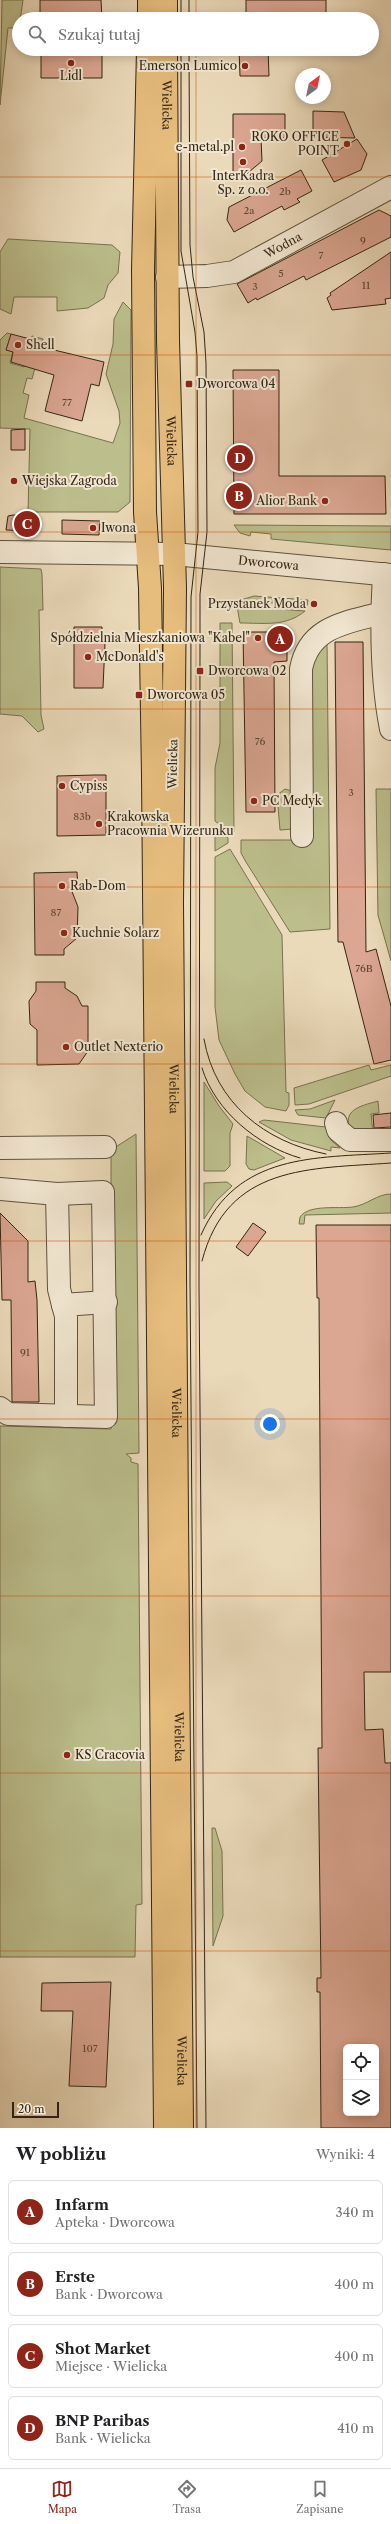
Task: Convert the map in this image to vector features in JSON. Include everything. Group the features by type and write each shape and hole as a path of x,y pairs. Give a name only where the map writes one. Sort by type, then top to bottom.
{"main road":[{"path":"149,0 149,12"},
{"path":"166,0 166,12"},
{"name":"Wielicka","path":"148,56 143,254 147,555 150,588 153,792 166,2128"},
{"name":"Wielicka","path":"166,56 167,277 171,511 174,554 172,903 182,2128"}],"street":[{"name":"Wodna","path":"167,277 207,276 234,272 391,187"},
{"path":"0,552 147,555"},
{"name":"Dworcowa","path":"147,555 174,554 387,574"},
{"path":"387,574 384,696 391,729"},
{"path":"302,836 301,669 303,657 308,648 326,631 385,626"},
{"path":"336,1123 338,1130 350,1140 391,1140"},
{"path":"0,1148 105,1147"},
{"path":"0,1188 57,1194 103,1192 106,1302 106,1417 8,1414 0,1408"},
{"path":"57,1194 59,1289 66,1316 66,1416"},
{"path":"63,1305 106,1302"}],"green space":[{"path":"2,0 23,0 21,12 12,12 12,28 8,28 0,105"},
{"path":"8,239 112,245 120,252 118,273 108,285 104,298 88,308 57,311 57,297 14,297 11,314 0,309 0,252"},
{"path":"123,302 131,310 130,502 118,512 28,512 30,429 0,428 0,340 7,333 11,334 13,352 10,363 24,367 32,336 43,339 32,379 27,378 23,393 29,395 24,418 113,443 120,423 119,411 106,374 113,344 114,319"},
{"path":"234,525 391,526 391,550 271,539 271,534 251,532 250,536 240,533"},
{"path":"0,567 41,569 43,610 39,610 41,715 44,729 38,732 22,716 0,714"},
{"path":"254,596 308,600 307,606 241,600"},
{"path":"237,606 305,611 290,620 282,622 240,623"},
{"path":"220,623 232,623 234,832 229,832 215,821 215,768 220,743"},
{"path":"327,640 330,929 290,932 241,853 241,840 311,840 310,657"},
{"path":"285,789 295,792 293,829 280,830 277,795"},
{"path":"376,789 391,789 391,961 378,915"},
{"path":"215,828 228,838 228,843 215,851"},
{"path":"230,849 282,935 286,1092 289,1093 289,1105 286,1111 265,1107 245,1091 219,1040 215,1007 215,857"},
{"path":"369,1065 371,1070 391,1065 391,1076 309,1104 295,1105 294,1088"},
{"path":"204,1082 219,1106 233,1124 230,1133 230,1166 225,1171 204,1171"},
{"path":"335,1100 326,1118 298,1115 295,1110 310,1109"},
{"path":"378,1101 379,1113 371,1114 373,1133 361,1134 349,1126 348,1120 353,1111 362,1106"},
{"path":"264,1120 326,1127 331,1140 340,1148 331,1147 331,1151 291,1140 259,1122"},
{"name":"KS Cracovia","path":"136,1134 139,1453 126,1454 131,1458 131,1462 138,1464 142,1904 136,1905 135,1957 0,1957 0,1426 111,1429 111,1150"},
{"path":"247,1136 285,1158 254,1170 249,1169 246,1164"},
{"path":"227,1182 232,1186 216,1201 204,1219 204,1183"},
{"path":"386,1194 391,1194 391,1213 305,1215 304,1224 299,1224 300,1217 310,1210 353,1207"},
{"path":"212,1828 215,1828 222,1851 223,1916 213,1946"}],"building":[{"path":"40,0 101,0 102,12 40,12"},
{"path":"246,0 326,0 326,12 246,12"},
{"name":"Lidl","path":"41,56 102,56 102,78 41,78"},
{"path":"239,56 268,56 269,76 240,76"},
{"path":"313,111 344,112 355,138 313,137"},
{"path":"233,114 285,114 285,138 261,138 262,161 243,177 233,172"},
{"path":"357,139 367,154 361,170 334,182 322,160"},
{"path":"301,170 312,191 297,199 300,202 284,210 282,206 234,232 227,220 229,207"},
{"path":"379,210 391,216 391,237 306,280 304,276 257,300 256,298 248,303 237,284"},
{"path":"391,252 391,298 385,299 386,304 332,310 327,298 331,295 330,293"},
{"path":"11,334 30,339 29,344 104,362 99,386 91,384 82,421 45,411 54,375 11,362 13,352 6,350"},
{"path":"233,370 279,370 279,476 385,476 386,514 234,514"},
{"path":"25,429 25,450 11,450 11,430"},
{"path":"8,516 33,517 32,531 6,530"},
{"path":"62,520 100,521 99,535 62,534"},
{"name":"McDonald's","path":"74,627 102,627 102,643 105,643 103,688 74,688"},
{"path":"243,632 287,632 287,661 274,662 275,812 246,812"},
{"path":"335,642 363,642 366,952 376,949 391,1006 391,1060 374,1064 343,942 338,942"},
{"path":"106,775 106,835 57,836 57,776"},
{"path":"77,872 78,889 71,889 78,907 77,938 64,949 64,955 35,955 34,873"},
{"path":"36,982 65,982 65,988 77,996 82,1006 88,1006 88,1051 79,1064 37,1065 37,1030 30,1024 29,1001 36,991"},
{"path":"391,1113 391,1127 374,1128 373,1115"},
{"path":"0,1213 28,1241 28,1282 35,1281 37,1300 39,1402 12,1402 11,1300 2,1300"},
{"path":"253,1223 266,1232 248,1256 236,1247"},
{"path":"316,1225 391,1225 391,1672 364,1672 365,1730 383,1729 385,1763 391,1763 391,2128 321,2128 320,1992 317,1992 317,1978 321,1978 318,1748 322,1748 319,1298 317,1298"},
{"path":"111,1982 106,2087 69,2086 73,2011 41,2011 42,1983"}],"tram line":[{"path":"181,0 181,12"},
{"path":"189,0 189,12"},
{"path":"181,56 181,251 195,332 197,356 198,532 191,597 190,1282 197,2128"},
{"path":"189,56 190,245 193,277 204,332 206,363 207,532 200,594 199,1287 206,2128"},
{"path":"204,1039 210,1062 219,1082 231,1100 246,1116 263,1129 283,1140 326,1154"},
{"path":"202,1068 208,1084 217,1099 240,1125 269,1145 300,1158"},
{"path":"201,1235 216,1208 235,1188 257,1174 281,1165 307,1160 334,1156 391,1153"},
{"path":"202,1261 214,1229 231,1206 251,1189 276,1178 302,1171 331,1167 391,1163"}],"place":[{"name":"Lidl","path":"71,63"},
{"name":"Emerson Lumico","path":"245,66"},
{"name":"ROKO OFFICE POINT","path":"347,144"},
{"name":"e-metal.pl","path":"242,147"},
{"name":"InterKadra Sp. z o.o.","path":"243,162"},
{"name":"Shell","path":"18,345"},
{"name":"Dworcowa 04","path":"189,384"},
{"name":"BNP Paribas","path":"240,458"},
{"name":"Wiejska Zagroda","path":"14,481"},
{"name":"Erste","path":"239,496"},
{"name":"Alior Bank","path":"325,501"},
{"name":"Shot Market","path":"27,524"},
{"name":"Iwona","path":"93,528"},
{"name":"Przystanek Moda","path":"314,604"},
{"name":"Spółdzielnia Mieszkaniowa \"Kabel\"","path":"258,638"},
{"name":"Infarm","path":"280,639"},
{"name":"McDonald's","path":"88,657"},
{"name":"Dworcowa 02","path":"200,671"},
{"name":"Dworcowa 05","path":"139,695"},
{"name":"Cypiss","path":"62,786"},
{"name":"PC Medyk","path":"254,801"},
{"name":"Krakowska Pracownia Wizerunku","path":"99,824"},
{"name":"Rab-Dom","path":"62,886"},
{"name":"Kuchnie Solarz","path":"64,933"},
{"name":"Outlet Nexterio","path":"66,1047"},
{"name":"KS Cracovia","path":"67,1755"}]}
